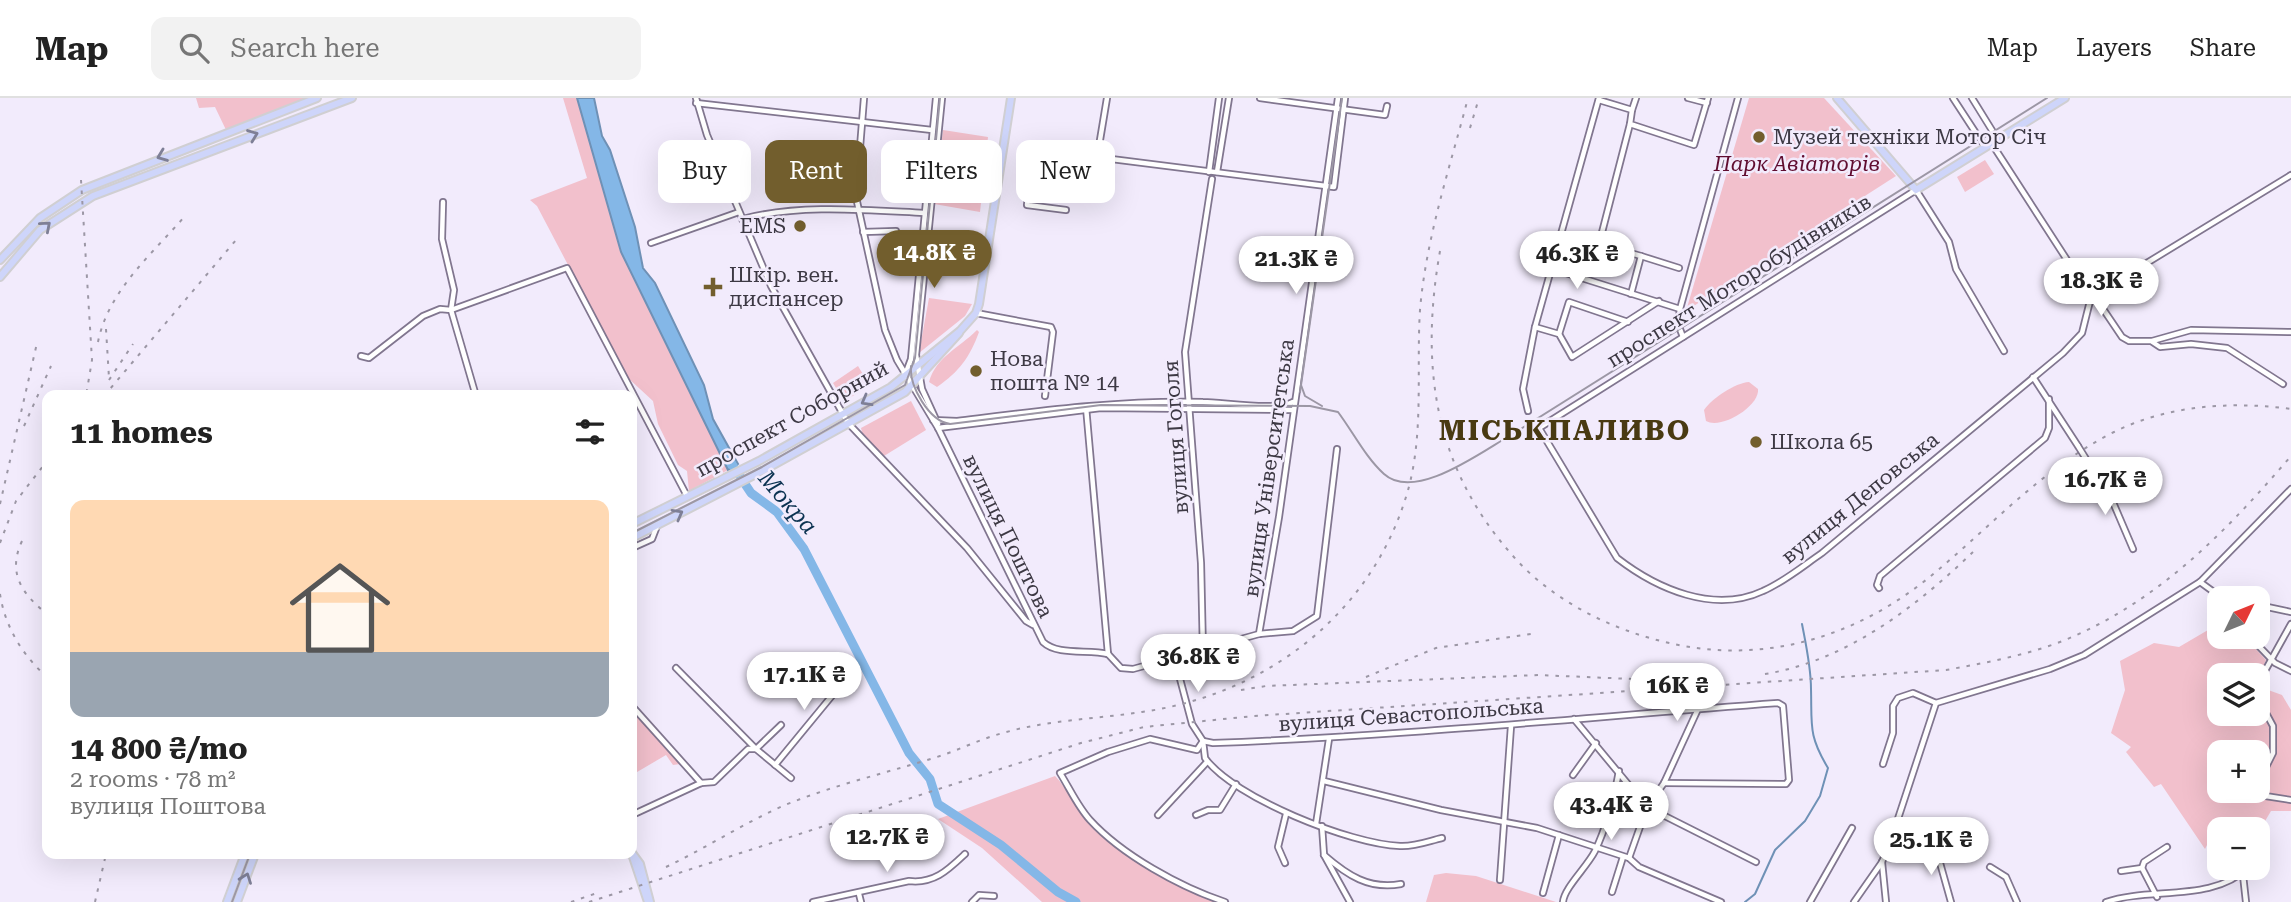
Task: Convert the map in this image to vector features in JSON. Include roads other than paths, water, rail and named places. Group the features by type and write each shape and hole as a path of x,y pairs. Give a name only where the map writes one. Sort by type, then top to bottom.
{"main road":[{"path":"0,260 40,218 65,200 104,179 317,98"},
{"path":"0,277 40,230 103,191 352,98"},
{"path":"976,313 1011,98"},
{"path":"1837,98 1916,190"},
{"name":"проспект Моторобудівників","path":"1916,190 2065,98"},
{"path":"227,132 224,137 231,143"},
{"path":"208,139 214,141 212,149"},
{"name":"проспект Соборний","path":"637,536 764,470 911,386 952,344 976,313"},
{"name":"проспект Соборний","path":"637,522 759,461 891,387 960,331"},
{"path":"227,902 243,859"},
{"path":"237,902 253,859"},
{"path":"634,859 649,902"}],"street":[{"path":"864,98 857,209 885,330 905,376 935,418"},
{"path":"905,376 911,359 936,98"},
{"path":"935,130 942,98"},
{"path":"1100,140 1107,98"},
{"path":"1209,172 1219,98"},
{"path":"1217,172 1228,98"},
{"path":"1261,98 1385,115 1387,106"},
{"name":"вулиця Університетська","path":"1259,634 1338,98"},
{"path":"1115,160 1334,187 1345,98"},
{"path":"1636,98 1598,244 1679,268"},
{"path":"1630,124 1694,145 1707,100 1688,98"},
{"path":"1683,337 1678,324 1680,309 1738,98"},
{"path":"1953,98 1985,148"},
{"path":"1972,98 1995,142 2093,297 2122,337 2129,341 2151,341 2191,331 2291,332"},
{"path":"1528,411 1524,389 1535,327 1599,99 1632,110"},
{"path":"935,130 696,100 771,286 848,423 967,548 1026,621 1034,625"},
{"path":"2093,297 2291,175"},
{"name":"вулиця Гоголя","path":"1203,652 1202,574 1185,352 1212,179"},
{"path":"1916,190 1949,242 1956,269 2004,351"},
{"name":"проспект Моторобудівників","path":"1539,428 1916,190"},
{"path":"443,202 442,239 454,290 451,310 474,390"},
{"path":"1027,203 1066,210"},
{"path":"742,219 766,214 857,209 925,213"},
{"path":"651,243 739,212"},
{"path":"925,213 916,365 918,377 935,418"},
{"path":"863,232 896,231 896,268"},
{"path":"1631,294 1640,256"},
{"path":"361,356 369,358 433,311 451,310 567,268 631,390"},
{"path":"1550,268 1680,309"},
{"name":"вулиця Деповська","path":"1539,428 1618,558 1634,572 1674,590 1706,600 1740,599 1763,592 1822,553 2033,377 2082,333 2093,297"},
{"path":"1535,327 1559,334 1572,357 1659,301"},
{"path":"1559,334 1569,302 1628,322"},
{"path":"976,313 1051,327 1053,332 1045,396"},
{"path":"2151,341 2160,347 2200,344 2227,348 2283,384"},
{"path":"2033,377 2112,500 2133,549"},
{"path":"1879,588 1877,585 1880,576 2045,438 2049,428 2049,399"},
{"path":"935,418 1187,401 1273,405 1294,401"},
{"path":"637,402 687,498"},
{"path":"1086,407 1108,654"},
{"path":"938,428 1086,407 1293,410"},
{"name":"вулиця Поштова","path":"935,418 1044,642 1052,649 1108,654 1121,667 1127,669 1175,660 1259,634 1293,631 1317,616 1336,449"},
{"path":"1883,764 1893,733 1893,706 1898,698 1913,693 1936,703 2050,669 2084,655 2200,582 2291,489"},
{"path":"637,546 652,538 657,526"},
{"path":"2200,582 2207,587"},
{"path":"2270,608 2291,612"},
{"path":"2270,760 2273,754 2273,726 2260,702 2264,689 2262,674 2278,652 2291,624"},
{"path":"2261,649 2271,660 2291,671"},
{"path":"1175,660 1192,724 1203,741 1207,762 1236,784 1286,814 1319,825 1401,846 1442,838"},
{"path":"676,668 756,749 791,778"},
{"path":"775,765 849,675"},
{"name":"вулиця Севастопольська","path":"1225,902 1177,882 1110,838 1089,819 1060,774 1108,752 1150,738 1197,750 1203,741 1213,743 1329,739 1778,703 1783,706 1790,780 1786,784 1664,783"},
{"path":"1854,902 1882,862 1936,703"},
{"path":"1612,892 1647,807 1664,783 1698,709"},
{"path":"637,712 701,783"},
{"path":"1574,719 1647,807 1756,862"},
{"path":"637,813 701,783 714,782 748,749 756,749 781,725"},
{"path":"1500,880 1511,726"},
{"path":"1329,739 1319,825 1324,855 1350,902"},
{"path":"1573,775 1596,743"},
{"path":"1158,815 1207,762"},
{"path":"1563,902 1565,890 1581,875 1595,849 1614,799 1619,771"},
{"path":"1324,781 1559,835 1626,858 1639,867 1721,902"},
{"path":"1196,815 1202,811 1220,810 1236,784"},
{"path":"2270,796 2291,800"},
{"path":"1285,863 1278,847 1286,814"},
{"path":"1810,902 1852,828"},
{"path":"1543,893 1559,835"},
{"path":"1935,845 1951,902"},
{"path":"2153,899 2142,868 2144,862 2167,847"},
{"path":"813,902 909,881 924,883 944,873 965,854"},
{"path":"1324,855 1358,880 1379,885 1401,884"},
{"path":"1882,862 1886,902"},
{"path":"1990,867 2006,877 2017,902"},
{"path":"2121,871 2142,868"},
{"path":"2106,902 2121,897 2175,899 2198,896 2234,880"},
{"path":"2243,880 2246,902"},
{"path":"859,894 861,902"},
{"path":"972,902 979,895 994,896"}],"water":[{"path":"577,98 594,98 602,136 610,150 635,227 643,268 655,283 704,385 713,419 738,464 728,470 621,252"}],"waterway":[{"name":"Мокра","path":"727,457 751,493 777,512 804,549 909,753 930,779 938,804 1001,845 1058,892 1076,902"},
{"path":"1745,902 1755,894 1775,850 1805,821 1820,796 1828,768 1812,730 1810,673 1802,624"}],"tram line":[{"path":"637,530 762,467 905,385 915,358 940,98"},
{"path":"1300,392 1342,98"},
{"path":"911,366 913,383 928,410 950,424 1101,405 1310,406 1338,412 1365,453 1384,474 1397,481 1413,482 1430,478 1466,462 1511,435 2047,98"},
{"path":"1301,385 1305,396 1322,406"},
{"path":"232,902 248,859"}],"railway":[{"path":"666,867 785,805 841,785 937,757 994,735 1037,725 1142,712 1186,703 1228,688 1268,669 1304,644 1337,615 1365,581 1388,543 1411,477 1419,406 1419,334 1423,283 1440,203 1468,98"},
{"path":"1470,128 1479,98"},
{"path":"81,180 92,360 87,390"},
{"path":"98,342 103,324 121,290 185,216"},
{"path":"109,390 236,240"},
{"path":"1440,251 1432,334 1433,374 1439,412 1449,450 1465,486 1486,522 1528,571 1579,608 1637,634 1695,648 1770,648 1806,641 1875,614 1938,570 2066,461 2114,432 2135,423 2201,407 2246,405 2291,409"},
{"path":"106,329 109,378"},
{"path":"0,504 37,343"},
{"path":"109,380 133,344"},
{"path":"24,426 51,366"},
{"path":"589,902 1081,743 1144,727 1254,716 1946,670 2018,655 2060,642 2095,626 2158,587 2214,539 2291,456"},
{"path":"0,543 16,501 42,467"},
{"path":"22,541 16,563 17,573 24,591 42,610"},
{"path":"1765,674 1824,657 1878,629 1928,592 1973,552"},
{"path":"0,594 6,618 16,640 42,672"},
{"path":"1366,677 1436,648 1537,633"},
{"path":"1241,690 1266,686 1538,675 1657,680"},
{"path":"95,902 105,859"},
{"path":"571,902 597,893"}],"place":[{"name":"Музей техніки Мотор Січ","path":"1759,137"},
{"name":"EMS","path":"800,226"},
{"name":"Шкір. вен. диспансер","path":"713,287"},
{"name":"Нова пошта № 14","path":"976,371"},
{"name":"Школа 65","path":"1756,442"}],"district":[{"name":"МІСЬКПАЛИВО","path":"1565,430"}],"park label":[{"name":"Парк Авіаторів","path":"1797,164"}]}
